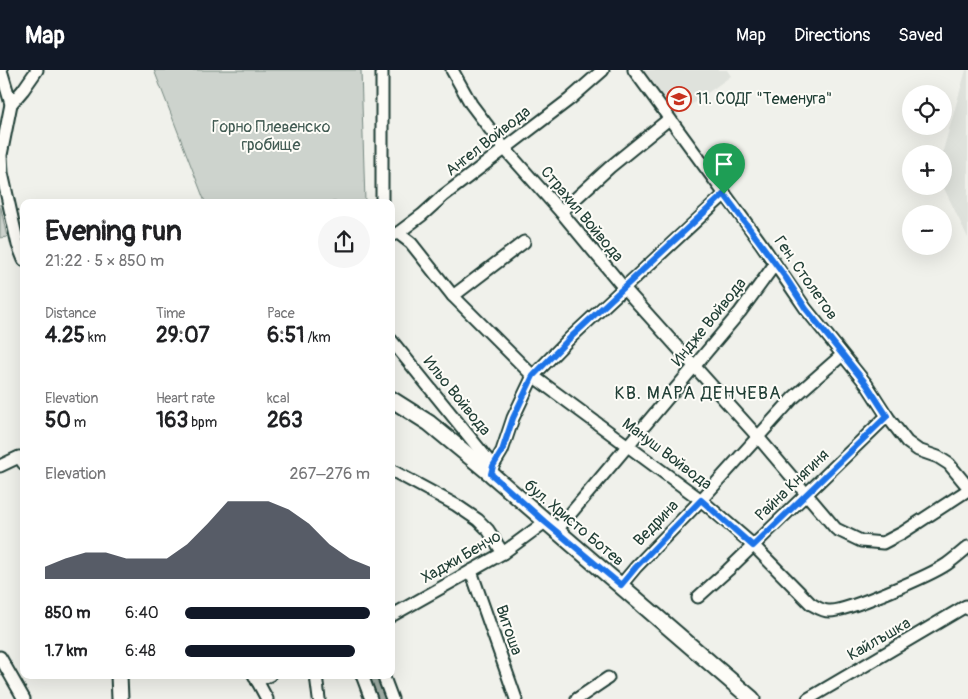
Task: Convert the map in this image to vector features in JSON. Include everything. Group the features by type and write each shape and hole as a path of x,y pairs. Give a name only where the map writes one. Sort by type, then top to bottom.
{"main road":[{"name":"бул. Христо Ботев","path":"395,401 430,423 492,470 550,527 621,585 752,699"},
{"path":"119,679 120,699"}],"street":[{"path":"1,70 11,104 1,155 2,173 20,250"},
{"path":"11,104 37,70"},
{"path":"382,70 382,199"},
{"name":"Страхил Войвода","path":"452,70 471,104 505,149 561,212 624,288 758,437 836,529 861,541 883,543 902,533 968,488"},
{"name":"Ангел Войвода","path":"395,234 570,99 603,70"},
{"name":"Ген. Столетов","path":"634,70 806,309 867,385 907,442 918,450 938,457 949,464 968,488"},
{"path":"561,212 610,167 669,119"},
{"path":"492,470 502,451 513,418 533,376 570,338 724,194"},
{"name":"Мануш Войвода","path":"395,234 411,244 453,296 533,376 701,500 753,546 811,604 830,612 890,591 946,564 968,547"},
{"path":"453,296 524,242"},
{"name":"Индже Войвода","path":"550,527 627,444 695,366 740,312 775,264"},
{"name":"Ильо Войвода","path":"395,345 492,470"},
{"name":"Ведрина","path":"621,585 793,398 842,355"},
{"name":"Райна Княгиня","path":"698,597 887,416"},
{"path":"0,466 19,457 20,458"},
{"path":"395,472 456,505 478,520 488,530 503,553"},
{"name":"Хаджи Бенчо","path":"395,614 550,527"},
{"name":"Витоша","path":"471,571 516,699"},
{"name":"Кайлъшка","path":"808,699 967,608"},
{"path":"0,657 4,676 24,699"},
{"path":"577,699 608,678"},
{"path":"256,679 267,699"},
{"path":"316,679 319,699"},
{"path":"364,679 371,699"},
{"path":"384,679 392,699"}],"shaded area":[{"name":"11. СОДГ \"Теменуга\"","path":"637,70 727,70 731,76 673,118"},
{"path":"966,70 968,70 968,238 947,195 952,195 952,145 945,145 947,135 952,135 952,119"}],"green space":[{"name":"Горно Плевенско гробище","path":"154,70 361,70 365,199 204,199"},
{"path":"0,204 7,237 0,238"}],"waterway":[{"path":"376,679 384,699"}],"place":[{"name":"11. СОДГ \"Теменуга\"","path":"679,99"}],"district":[{"name":"КВ. МАРА ДЕНЧЕВА","path":"698,393"}],"route":[{"path":"724,194 786,278 806,309 867,385 887,416 753,546 701,500 621,585 491,474 493,466 502,451 513,418 533,376 570,338 724,194"}]}
